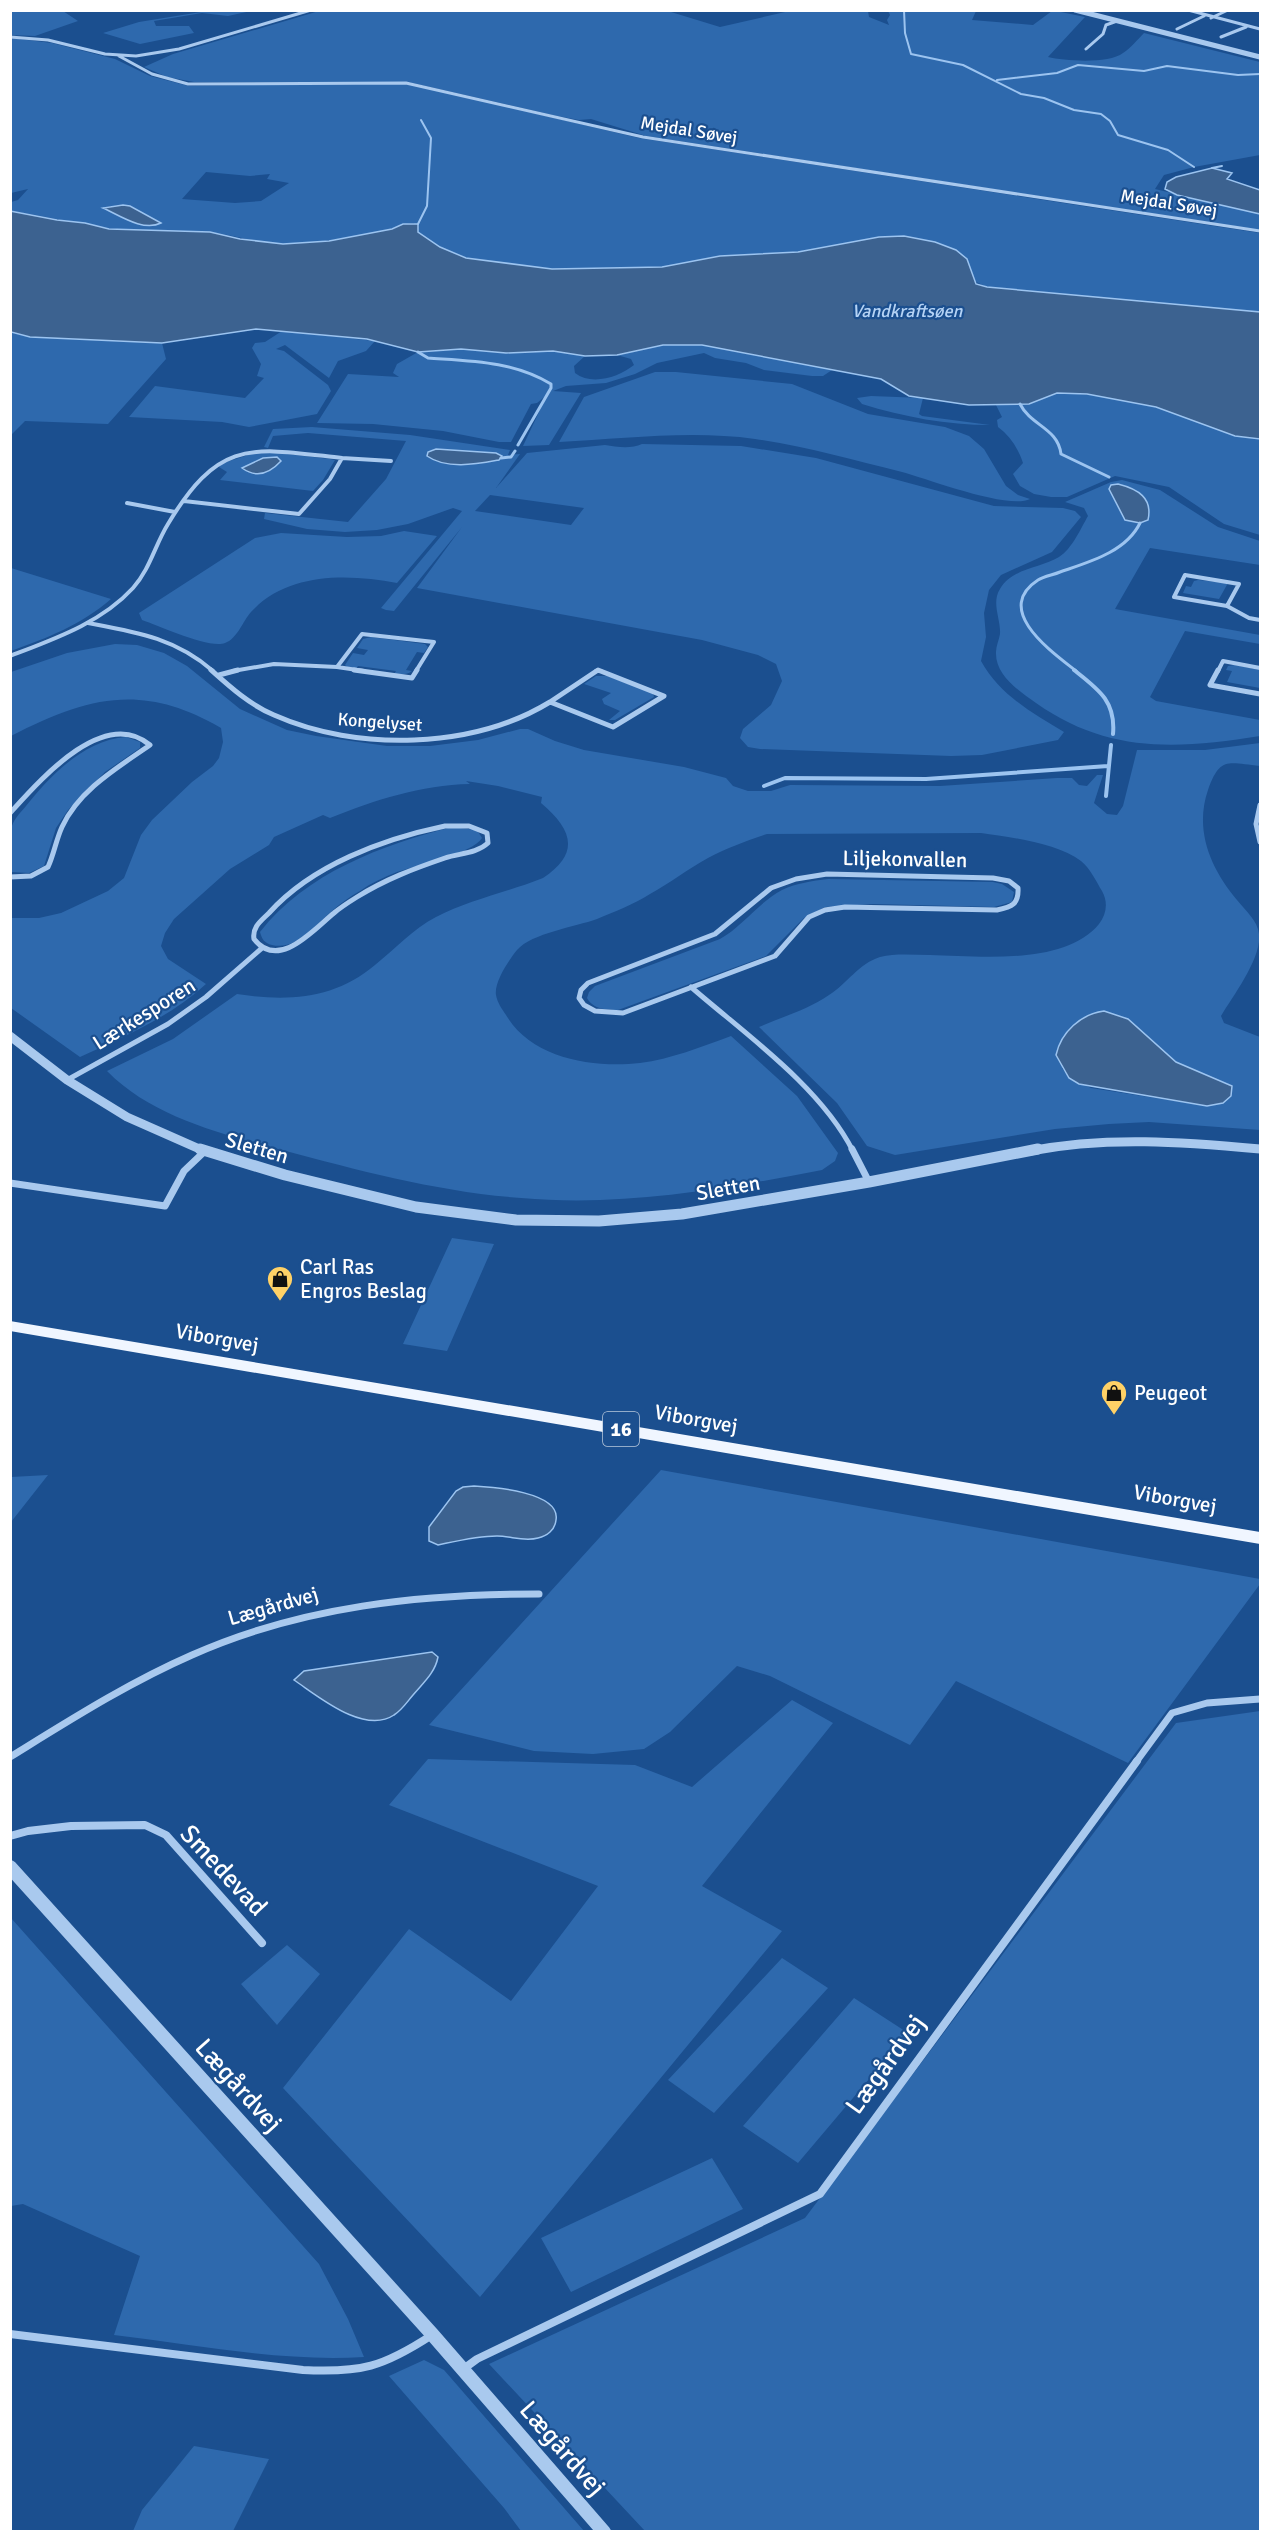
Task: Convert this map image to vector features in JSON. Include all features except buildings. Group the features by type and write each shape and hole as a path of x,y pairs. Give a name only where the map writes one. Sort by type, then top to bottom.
{"main road":[{"name":"Viborgvej","path":"10,1326 1260,1536"}],"street":[{"path":"10,37 48,40 119,56 150,55 179,50 311,10"},
{"path":"1074,10 1091,12 1116,21 1260,57"},
{"path":"1188,10 1211,18 1260,29"},
{"path":"1211,18 1228,10"},
{"path":"1177,29 1204,16"},
{"path":"1086,49 1103,34 1106,25 1116,21"},
{"path":"1221,37 1247,26"},
{"name":"Mejdal Søvej","path":"119,56 138,69 165,79 188,84 406,83 643,137 1260,231"},
{"path":"10,656 88,622 110,609 143,577 154,560 164,532 175,512 217,464 260,450 391,461"},
{"path":"184,501 299,514 330,479 342,458"},
{"path":"127,503 175,512"},
{"path":"1227,606 1239,584 1185,575 1174,597 1227,606 1249,618 1260,620"},
{"name":"Kongelyset","path":"88,622 171,644 191,652 248,701 281,719 328,732 388,739 444,738 487,731 522,718 598,670 664,696 613,727 549,701"},
{"path":"219,675 255,666 294,663 336,669 412,678 434,642 362,634 336,669"},
{"path":"1260,668 1223,661 1210,685 1260,694"},
{"path":"10,813 39,780 65,758 101,737 124,734 139,736 150,745 104,777 77,802 61,828 48,867 31,876 10,876"},
{"path":"1260,805 1256,831 1260,842"},
{"path":"448,824 479,826 487,833 488,843 480,850 448,857 384,880 336,911 294,947 281,950 262,948 254,941 256,926 285,895 335,864 388,841 448,824"},
{"name":"Liljekonvallen","path":"827,874 993,878 1009,881 1018,888 1019,898 1016,904 997,910 845,907 825,910 809,917 775,956 691,987 622,1013 595,1011 579,998 581,990 588,983 715,934 771,888 796,879 827,874"},
{"name":"Lærkesporen","path":"67,1080 168,1024 206,997 262,948"},
{"path":"691,987 806,1087 842,1130 869,1182"},
{"name":"Sletten","path":"10,1036 67,1080 127,1117 205,1151 285,1175 405,1204 516,1220 598,1221 682,1214 1054,1147 1124,1141 1197,1143 1260,1149"},
{"name":"Sletten","path":"10,1183 165,1206 184,1172 205,1151"},
{"name":"Lægårdvej","path":"10,1757 148,1676 201,1651 266,1626 367,1603 424,1596 482,1593 539,1594"},
{"name":"Lægårdvej","path":"462,2370 477,2359 820,2194 1172,1713 1208,1703 1260,1699"},
{"name":"Smedevad","path":"10,1836 28,1831 71,1826 146,1826 166,1835 262,1943"},
{"name":"Lægårdvej","path":"10,1868 432,2334 603,2532"},
{"path":"10,2334 338,2373 361,2371 379,2366 396,2358 432,2334"}],"shaded area":[{"path":"674,10 671,12 720,27 794,10 868,11 869,17 889,25 888,11 976,11 972,20 1033,25 1052,11 1056,11 1085,17 1048,57 1065,60 1108,59 1126,51 1144,33 1260,62 1260,155 1164,175 1155,189 1260,214 1260,230 646,136 591,119 579,120 557,116 408,82 194,82 167,77 144,67 173,54 319,11"},
{"path":"10,11 63,11 78,21 35,36 11,35"},
{"path":"207,11 251,11 228,16 202,13 154,21 156,26 189,26 194,33 140,44 103,33 139,22"},
{"path":"11,38 52,43 115,59 150,76 189,86 396,83 415,85 639,138 1260,233 1260,312 987,287 879,237 798,252 720,256 662,267 552,269 466,258 440,247 417,232 414,223 384,231 335,239 275,244 209,232 121,231 11,211 11,202 18,200 28,189 11,193","holes":["206,172 250,176 270,174 267,179 289,183 261,201 235,203 182,199","130,206 161,223 139,224 105,207"]},
{"path":"282,331 375,341 366,351 338,361 329,378 285,345 276,349 284,351 328,385 331,391 317,414 249,427 222,422 129,417 155,386 245,398 264,378 257,376 261,364 252,348 255,343 265,342"},
{"path":"10,332 30,337 162,343 166,359 108,424 25,421 11,435"},
{"path":"663,345 702,345 832,370 823,376 812,376 764,370 746,363 715,358 704,353 657,363 635,374 606,383 566,386 553,391 581,393 549,445 523,446 547,395 537,403 531,404 511,442 499,442 443,431 373,424 317,423 348,374 399,377 393,373 397,364 418,352 461,349 506,353 553,351 585,356 574,366 575,373 589,379 597,379 621,373 634,365 631,359 617,355"},
{"path":"655,372 676,372 792,384 868,414 945,427 969,436 984,449 1006,486 1018,495 1030,499 1020,501 987,497 847,458 792,445 731,436 681,435 559,442 584,397"},
{"path":"1057,393 1121,399 1158,408 1221,430 1260,439 1260,535 1224,524 1169,487 1115,476 1067,497 1051,497 1034,494 1020,486 1013,474 1023,463 1013,443 998,427 997,420 1002,417 996,405 1029,404"},
{"path":"871,396 923,398 919,414 922,416 990,425 942,422 894,413 862,404 857,398"},
{"path":"312,427 410,435 510,450 508,455 520,454 496,488 527,453 605,445 624,447 642,444 741,446 816,458 994,506 1063,508 1075,511 1081,517 1052,552 1001,575 989,590 984,613 986,637 981,661 997,684 1007,693 1064,732 1058,740 982,755 951,756 748,747 740,738 743,729 771,705 782,681 776,664 758,655 702,640 417,588 462,527 394,611 386,610 381,608 462,511 453,508 408,524 377,530 345,532 307,529 264,519 265,513 348,522 386,479 406,441 308,433 273,436 268,448 264,447 273,429","holes":["490,495 584,508 571,525 475,511"]},
{"path":"261,451 335,460 313,491 220,480 227,472 219,467 223,463"},
{"path":"1122,480 1160,490 1218,527 1260,541 1260,565 1150,548 1115,609 1260,635 1260,644 1185,631 1150,697 1156,701 1260,720 1260,736 1201,744 1172,745 1144,744 1090,732 1063,720 1036,703 1009,682 999,668 996,648 1000,628 996,600 1000,589 1005,582 1019,573 1059,557 1072,544 1088,516 1084,508 1065,502 1111,482"},
{"path":"404,531 437,536 397,583 359,578 320,579 283,589 266,599 251,612 233,638 225,643 208,643 184,636 142,620 139,613 255,538 281,533 347,537 381,536"},
{"path":"11,568 111,599 88,616 51,636 11,651"},
{"path":"1194,581 1228,583 1219,599 1183,593 1186,586 1191,587"},
{"path":"371,637 425,644 428,647 424,653 417,652 406,670 412,671 406,674 394,674 396,671 358,666 356,669 349,669 345,665 353,653 364,655 368,650 357,648 363,639"},
{"path":"115,644 137,645 164,653 187,666 240,709 287,730 316,736 387,746 430,746 478,740 528,729 584,750 684,767 726,778 733,786 748,791 771,791 790,785 940,786 1057,778 1072,778 1079,785 1087,786 1097,775 1103,775 1094,803 1107,814 1117,815 1123,806 1137,750 1205,750 1260,743 1260,766 1233,763 1226,764 1217,771 1208,790 1203,820 1204,835 1213,862 1228,888 1254,920 1259,934 1259,944 1251,965 1221,1016 1224,1023 1260,1037 1260,1130 1149,1122 1055,1129 895,1155 867,1146 837,1103 759,1027 821,1000 865,964 880,957 905,954 996,957 1043,953 1065,947 1084,937 1099,924 1104,916 1106,903 1104,895 1090,871 1081,861 1046,845 981,833 767,834 708,858 624,908 533,939 517,950 506,965 496,995 506,1015 517,1030 531,1042 565,1057 603,1064 640,1063 675,1056 731,1036 797,1096 838,1153 835,1161 822,1170 710,1190 635,1198 559,1200 521,1198 430,1186 371,1173 189,1122 145,1100 107,1071 173,1039 237,994 274,998 293,997 327,991 344,985 375,965 412,933 436,917 543,878 563,859 568,841 560,822 541,803 542,797 466,781 470,784 416,790 364,805 330,818 323,815 274,837 269,845 230,869 174,919 165,933 161,946 168,959 206,984 162,1016 80,1057 11,1008 11,918 39,918 61,913 108,891 124,878 141,835 152,820 192,782 213,766 219,758 223,742 221,728 166,704 140,700 115,700 90,704 65,712 11,736 11,672 67,653","holes":["1169,1057 1232,1086 1231,1096 1207,1106 1091,1088 1069,1078 1062,1068"]},
{"path":"1235,665 1260,670 1260,688 1227,682 1232,671 1226,670 1228,666"},
{"path":"596,676 607,676 653,693 654,697 615,720 609,720 620,711 604,704 602,699 611,693 584,684"},
{"path":"126,737 140,742 140,748 105,772 68,810 56,828 44,866 29,873 11,872 12,827 35,795 69,761 82,752 96,745"},
{"path":"452,827 477,830 482,838 476,844 456,854 397,872 373,883 343,902 306,935 290,944 272,945 263,939 260,932 279,911 300,893 323,878 373,853"},
{"path":"828,879 993,882 1002,884 1014,892 1012,902 994,907 873,904 825,907 804,918 766,956 618,1010 596,1007 587,998 595,986 720,939 782,890 799,884"},
{"path":"452,1238 494,1244 447,1351 403,1344"},
{"path":"661,1470 1260,1579 1260,1584 1128,1763 956,1681 910,1745 770,1676 737,1666 670,1732 644,1749 593,1754 534,1751 429,1725"},
{"path":"48,1475 11,1522 11,1477"},
{"path":"792,1700 833,1723 702,1886 782,1931 480,2297 283,2088 409,1929 511,2001 598,1886 389,1805 428,1759 635,1765 692,1787"},
{"path":"1260,1711 1260,2531 645,2531 489,2364 805,2218 1176,1723"},
{"path":"11,1918 319,2264 348,2319 364,2357 270,2355 114,2335 140,2256 23,2204 11,2206"},
{"path":"287,1945 320,1974 277,2025 241,1984"},
{"path":"782,1958 828,1988 714,2113 668,2080"},
{"path":"854,1998 908,2033 798,2163 743,2126"},
{"path":"712,2158 743,2209 571,2292 541,2238"},
{"path":"424,2360 444,2370 584,2531 521,2531 504,2508 389,2376"},
{"path":"194,2446 269,2459 233,2531 133,2531 142,2510"}],"water":[{"path":"1212,168 1232,173 1227,179 1260,190 1260,214 1177,195 1165,189 1167,182 1176,177"},
{"path":"130,206 161,223 139,224 103,208"},
{"name":"Vandkraftsøen","path":"10,211 109,229 210,232 240,239 283,244 329,241 392,229 403,224 418,224 418,232 440,247 466,258 552,269 662,267 720,256 798,252 879,237 904,236 935,242 956,250 967,259 976,284 987,287 1260,312 1260,439 1235,436 1156,407 1087,394 1057,393 1029,404 969,405 909,396 881,379 702,345 663,345 617,355 585,356 553,351 506,353 461,349 418,352 367,339 256,329 162,343 30,337 11,332"},
{"path":"436,449 496,453 502,456 499,460 490,462 453,464 427,456 428,452"},
{"path":"277,457 281,461 263,473 253,473 242,468 263,458"},
{"path":"1118,484 1138,492 1146,500 1148,520 1140,523 1125,520 1109,489 1111,485"},
{"path":"1104,1011 1128,1019 1176,1062 1232,1086 1231,1096 1223,1103 1207,1106 1079,1084 1069,1078 1056,1055 1062,1039 1080,1020"},
{"path":"463,1487 510,1490 537,1497 548,1503 555,1511 554,1527 547,1534 533,1539 490,1536 438,1545 429,1541 429,1527 456,1491"},
{"path":"432,1652 438,1657 428,1678 400,1711 382,1720 369,1720 342,1711 294,1680 304,1671"}],"waterway":[{"path":"904,10 905,33 911,54 963,65 1021,94 1044,98 1074,110 1101,114 1110,121 1118,135 1168,150 1194,167"},
{"path":"997,80 1057,73 1078,65 1144,71 1167,66 1238,75 1260,74"},
{"path":"418,224 427,206 431,138 421,120"},
{"path":"1212,168 1222,166"},
{"path":"418,352 428,358 476,361 507,366 537,376 551,384 551,388 518,445"},
{"path":"1020,404 1055,438 1061,454 1109,477"},
{"path":"501,458 511,457 515,451"},
{"path":"1076,671 1053,653 1031,630 1023,617 1021,604 1025,592 1040,579 1106,555 1126,541 1140,523"},
{"path":"1074,670 1104,697 1112,713 1113,734"},
{"path":"1106,796 1111,745"},
{"path":"764,786 785,778 926,779 1108,766"}],"place":[{"name":"Carl Ras Engros Beslag","path":"280,1302"},
{"name":"Peugeot","path":"1114,1416"}]}
